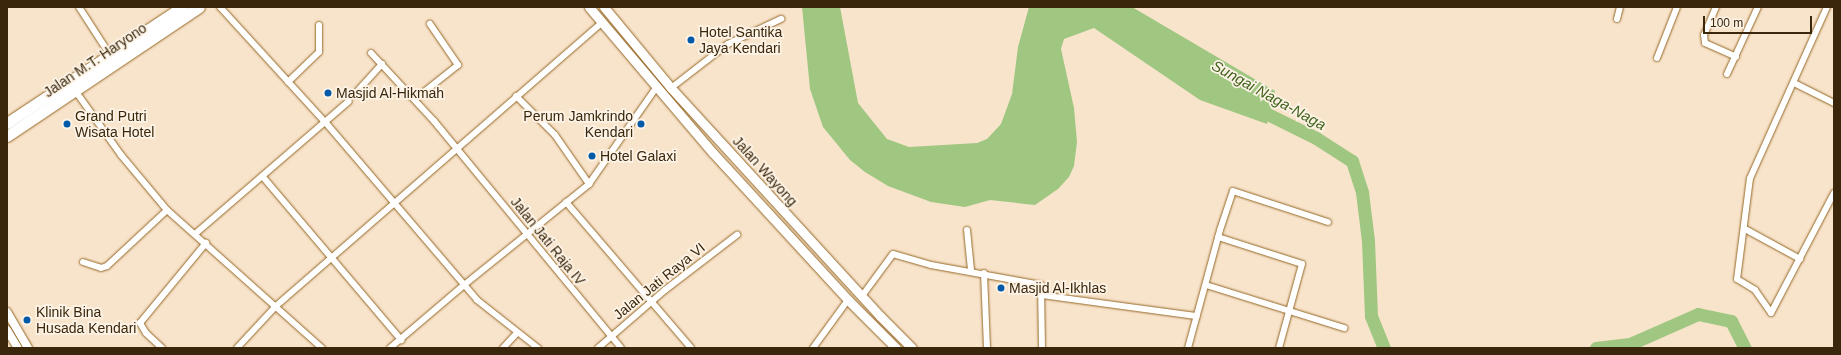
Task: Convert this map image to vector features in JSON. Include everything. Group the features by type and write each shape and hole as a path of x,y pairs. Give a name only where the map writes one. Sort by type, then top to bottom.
{"highway":[{"name":"Jalan M.T. Haryono","path":"7,123 110,55 170,11 182,7"},
{"name":"Jalan M.T. Haryono","path":"7,136 75,92 198,7"}],"main road":[{"name":"Jalan Wayong","path":"589,7 656,88 848,300 896,348"},
{"name":"Jalan Wayong","path":"604,7 671,88 862,296 912,348"}],"street":[{"path":"79,7 110,55"},
{"path":"220,7 326,123 464,285 496,316 538,348"},
{"path":"1617,19 1620,7"},
{"path":"1657,58 1677,7"},
{"path":"1716,7 1704,35 1705,43 1736,57"},
{"path":"1727,74 1758,7"},
{"path":"1827,7 1750,178 1745,229 1737,279 1755,290 1772,313 1800,259 1832,205 1834,193"},
{"path":"671,88 728,44 781,20"},
{"path":"237,348 276,306 333,259 516,96 602,23"},
{"path":"415,99 458,65 430,24"},
{"path":"288,82 319,52 320,25"},
{"name":"Jalan Jati Raja IV","path":"371,53 415,99 621,348"},
{"path":"354,95 382,64"},
{"path":"69,82 121,155 167,210 206,243 322,348"},
{"path":"1794,83 1834,103"},
{"path":"390,348 464,285 589,184 656,88"},
{"path":"516,96 556,135 589,184"},
{"path":"195,234 326,123 349,101"},
{"path":"263,177 401,340"},
{"path":"1188,348 1218,237 1234,191 1328,222"},
{"path":"566,202 651,304 691,348"},
{"path":"83,262 101,268 107,266 167,210"},
{"path":"1745,229 1800,259"},
{"path":"967,230 971,270"},
{"name":"Jalan Jati Raya VI","path":"598,348 610,336 737,235"},
{"path":"1218,237 1302,264 1279,348"},
{"path":"162,348 146,333 140,323 206,243"},
{"path":"862,296 893,254 931,265 971,270 1041,284 1042,348"},
{"path":"984,273 987,348"},
{"path":"1206,285 1344,328"},
{"path":"1041,295 1197,316"},
{"path":"813,348 848,300"},
{"path":"7,312 28,348"},
{"path":"7,330 18,348"},
{"path":"504,348 517,332"}],"water":[{"path":"802,7 840,7 858,103 887,139 909,147 977,143 987,139 1001,124 1012,94 1018,47 1029,7 1132,7 1275,91 1267,124 1200,100 1094,28 1064,39 1061,49 1074,108 1077,142 1074,166 1069,177 1058,189 1035,205 990,200 965,207 931,202 888,186 865,172 850,160 823,127 810,89"}],"waterway":[{"name":"Sungai Naga-Naga","path":"1253,107 1316,138 1352,161 1362,192 1368,241 1371,316 1384,348"},
{"name":"Sungai Naga-Naga","path":"1596,348 1630,344 1698,314 1731,321 1745,348"}],"place":[{"name":"Hotel Santika Jaya Kendari","path":"691,40"},
{"name":"Masjid Al-Hikmah","path":"328,93"},
{"name":"Grand Putri Wisata Hotel","path":"67,124"},
{"name":"Perum Jamkrindo Kendari","path":"641,124"},
{"name":"Hotel Galaxi","path":"592,156"},
{"name":"Masjid Al-Ikhlas","path":"1001,288"},
{"name":"Klinik Bina Husada Kendari","path":"27,320"}]}
